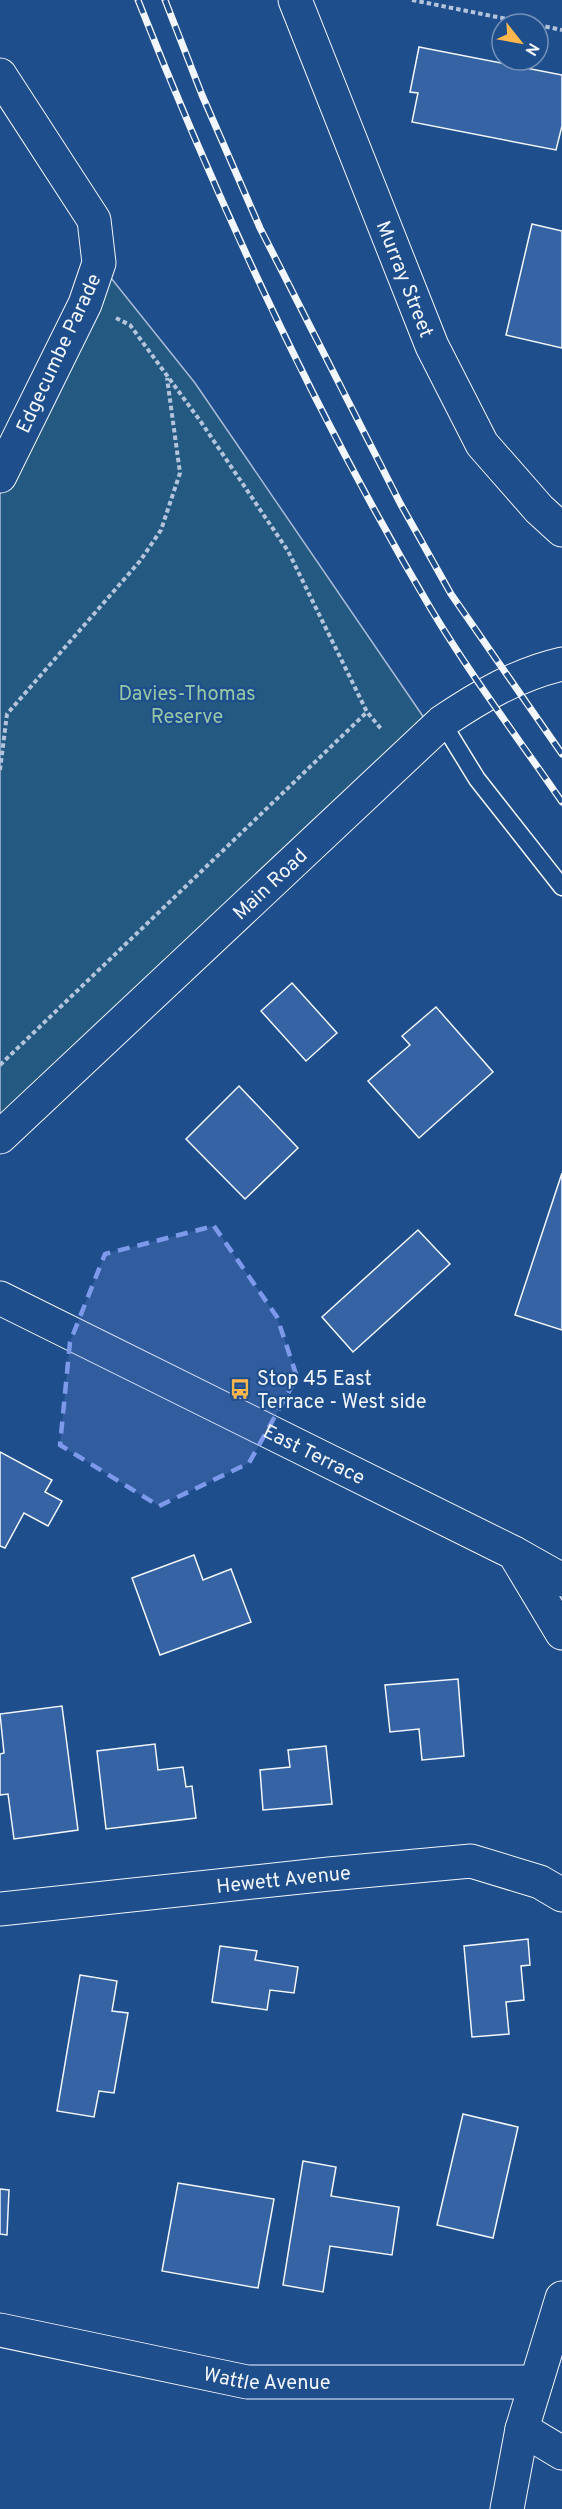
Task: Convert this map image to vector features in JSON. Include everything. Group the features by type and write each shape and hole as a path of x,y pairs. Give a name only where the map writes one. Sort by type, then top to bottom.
{"street":[{"name":"Murray Street","path":"295,0 432,346 482,444 539,509 562,531"},
{"name":"Edgecumbe Parade","path":"0,75 94,220 99,263 86,304 0,476"},
{"name":"Main Road","path":"0,1137 442,722 486,693 542,669 562,664"},
{"name":"East Terrace","path":"0,1298 514,1553 562,1580"},
{"path":"514,1553 562,1633"},
{"name":"Hewett Avenue","path":"0,1910 471,1861 540,1882 562,1895"},
{"path":"507,2509 522,2429 562,2298"},
{"name":"Wattle Avenue","path":"0,2330 247,2382 536,2382"},
{"path":"522,2429 562,2453"}],"lane":[{"path":"442,722 477,779 562,887"}],"path":[{"path":"412,0 490,16"},
{"path":"86,304 130,325 167,376 288,551 367,712 404,756"},
{"path":"0,770 7,714 140,561 161,530 180,473 167,376"},
{"path":"0,1065 367,712"}],"highlighted area":[{"path":"214,1226 277,1317 297,1377 249,1463 159,1506 60,1445 70,1342 105,1254"}],"green space":[{"name":"Davies-Thomas Reserve","path":"99,263 195,383 433,731 0,1116 0,476"}],"building":[{"path":"419,47 490,61 490,72 547,72 562,75 562,126 556,150 412,122 418,93 410,92"},
{"path":"532,224 562,231 562,348 506,335"},
{"path":"292,983 337,1033 306,1061 261,1011"},
{"path":"436,1007 493,1072 419,1138 368,1081 410,1045 402,1036"},
{"path":"239,1086 298,1148 245,1199 186,1139"},
{"path":"562,1173 562,1330 515,1315"},
{"path":"418,1230 450,1264 353,1352 322,1317"},
{"path":"0,1452 52,1480 45,1492 62,1501 48,1526 24,1513 5,1548 0,1546"},
{"path":"194,1555 203,1580 231,1569 251,1622 160,1655 132,1578"},
{"path":"458,1679 464,1756 422,1760 419,1729 390,1732 385,1685"},
{"path":"62,1706 78,1830 14,1839 8,1794 0,1795 0,1754 4,1753 0,1714"},
{"path":"155,1744 158,1770 183,1767 186,1787 192,1786 196,1818 106,1829 97,1751"},
{"path":"326,1746 332,1804 263,1810 260,1770 290,1767 288,1750"},
{"path":"528,1939 530,1965 521,1966 524,2000 506,2002 509,2034 472,2037 464,1946"},
{"path":"220,1946 257,1951 255,1960 298,1967 294,1993 270,1990 267,2010 212,2002"},
{"path":"80,1975 117,1981 112,2011 128,2013 114,2093 99,2091 94,2117 57,2111"},
{"path":"463,2114 518,2127 493,2238 437,2225"},
{"path":"303,2161 336,2167 331,2196 399,2207 392,2255 330,2246 323,2292 283,2285"},
{"path":"178,2183 274,2199 258,2288 162,2271"},
{"path":"0,2189 9,2190 7,2235 0,2234"}],"railway":[{"path":"138,0 237,234 348,462 446,634 562,802"},
{"path":"165,0 202,95 260,228 400,503 451,594 562,754"}],"place":[{"name":"Stop 45 East Terrace - West side","path":"240,1389"}]}
